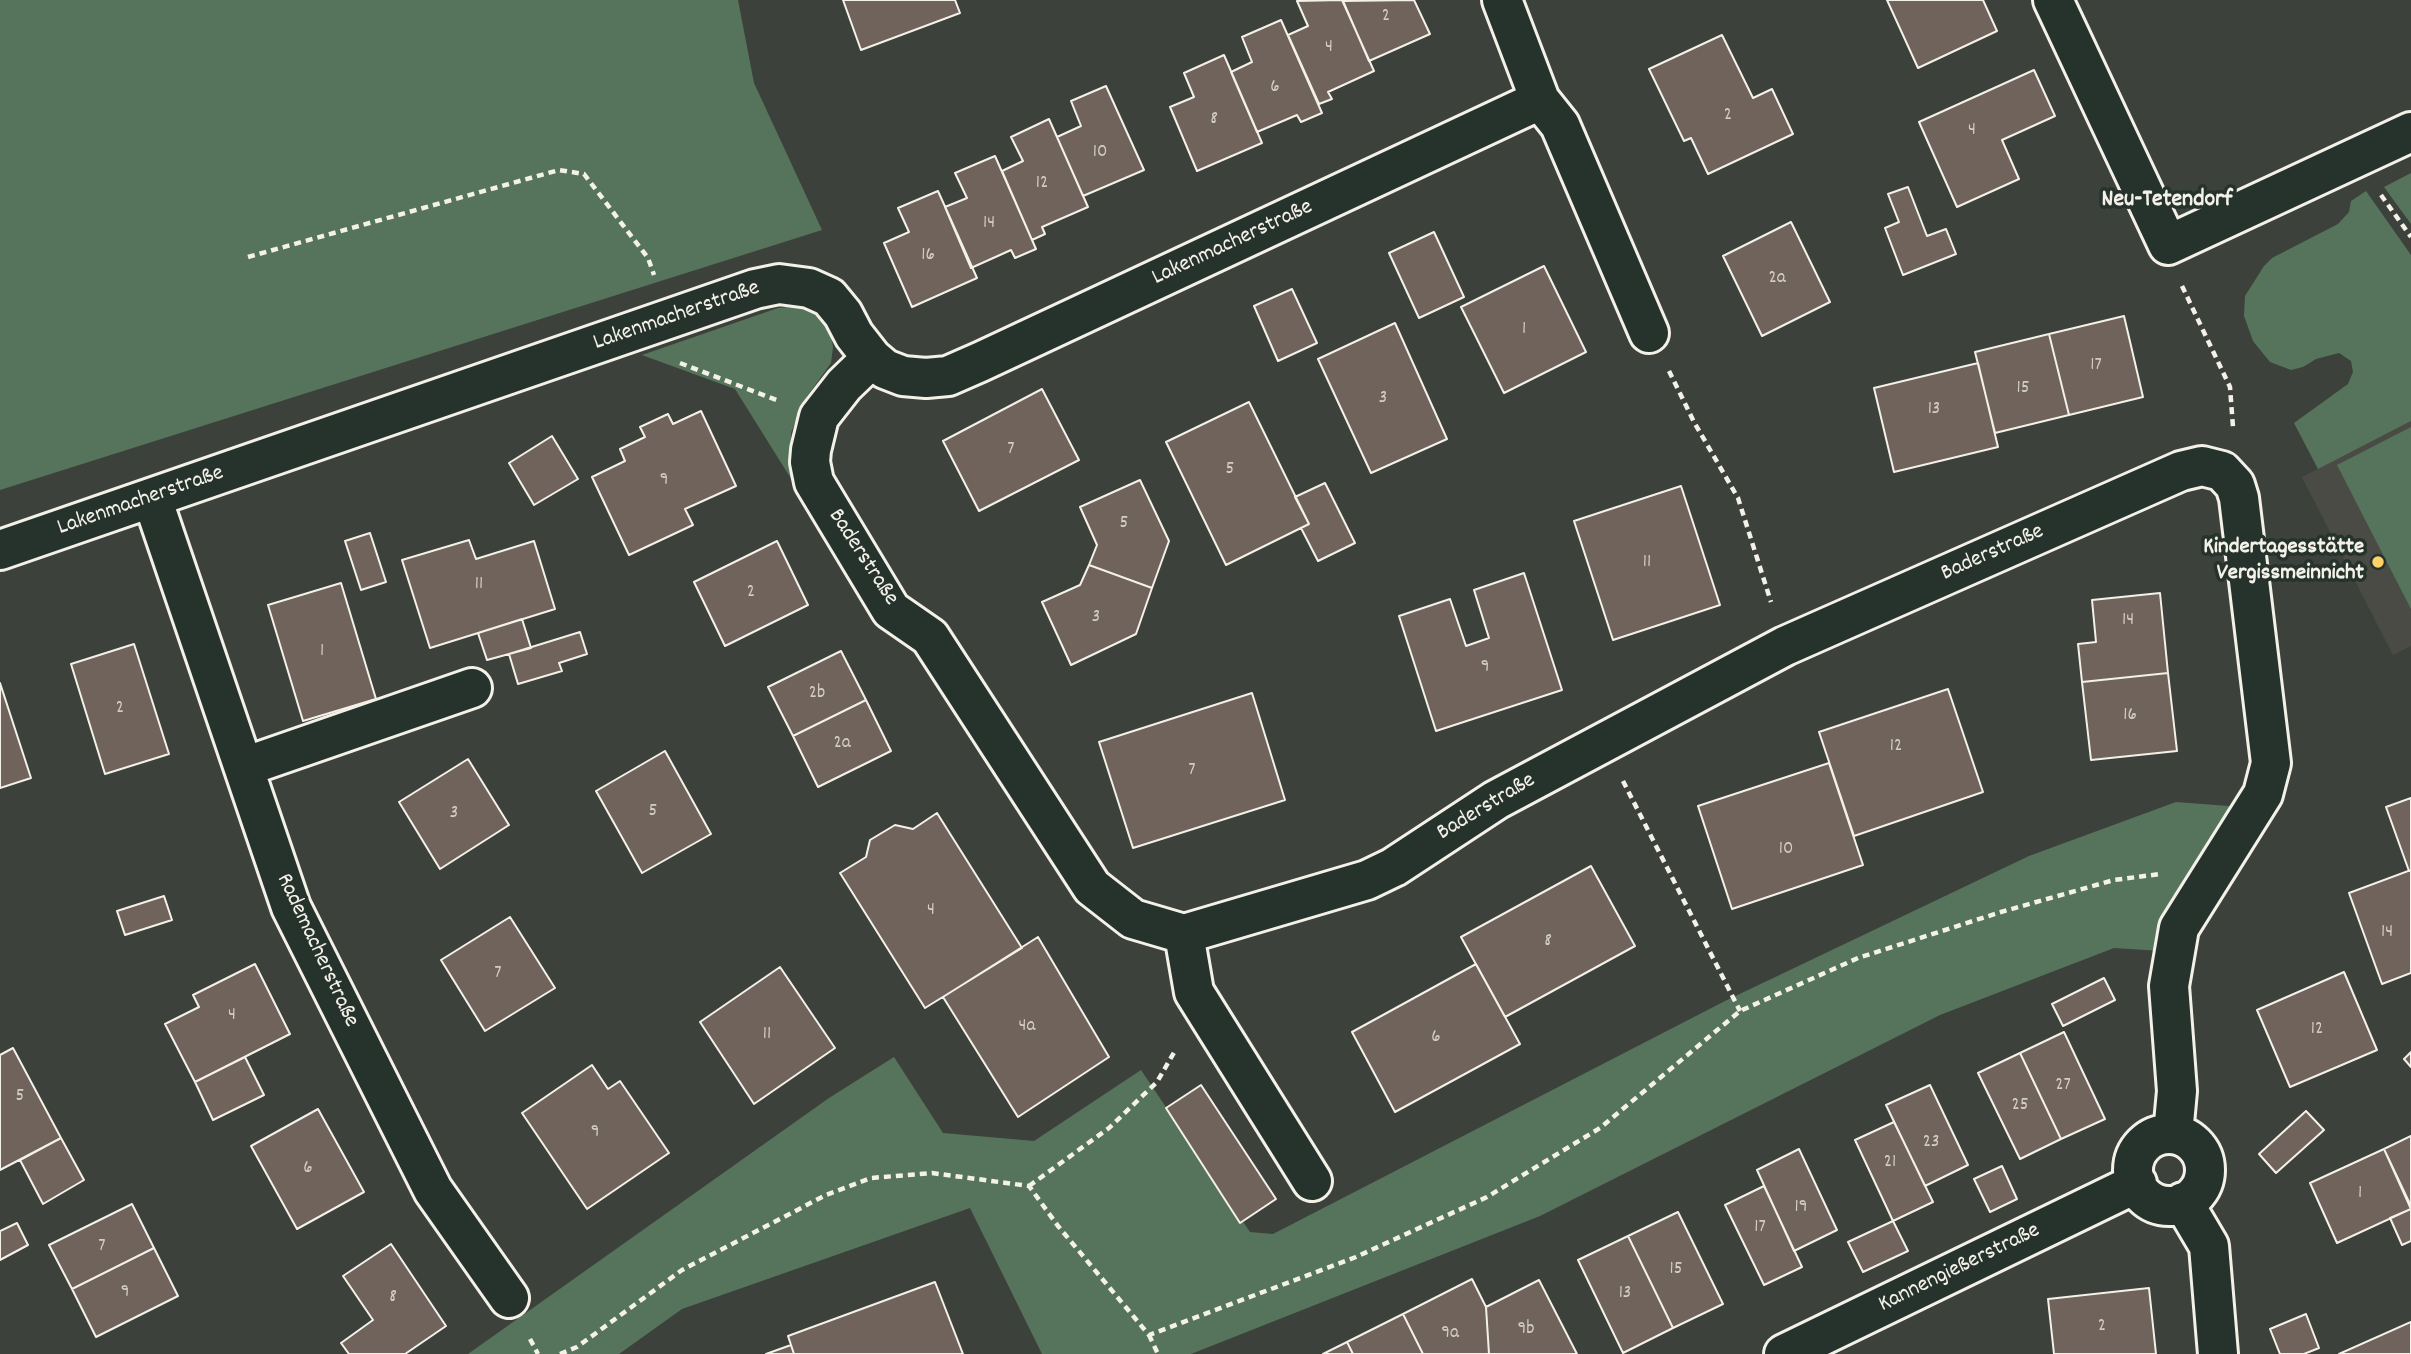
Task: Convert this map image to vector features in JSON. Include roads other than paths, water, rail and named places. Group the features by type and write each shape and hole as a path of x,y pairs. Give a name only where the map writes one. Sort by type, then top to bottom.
{"street":[{"path":"1502,0 1540,100 1560,125 1649,333"},
{"path":"2053,0 2168,245 2411,132"},
{"name":"Lakenmacherstraße","path":"0,551 755,289 779,284 809,288 829,298 872,358 885,369 903,376 926,379 948,376 1540,100"},
{"name":"Baderstraße","path":"872,358 844,384 819,417 811,450 814,482 891,610 930,637 1092,887 1133,919 1184,934 1367,880 1394,867 1496,800 1784,646 2181,471 2202,466 2222,471 2235,485 2239,498 2271,763 2263,794 2179,928 2169,986 2177,1091 2173,1135"},
{"name":"Rademacherstraße","path":"152,498 291,907 433,1190 509,1298"},
{"path":"244,767 472,688"},
{"path":"1184,934 1194,992 1312,1181"},
{"path":"2173,1135 2189,1140 2198,1148 2206,1171 2197,1192 2183,1202 2167,1206 2147,1197 2137,1183 2134,1165 2145,1143 2155,1137 2173,1135"},
{"name":"Kannengießerstraße","path":"1784,1354 2137,1183"},
{"path":"2183,1202 2209,1246 2218,1354"}],"place":[{"name":"Kindertagesstätte Vergissmeinnicht","path":"2378,562"}],"district":[{"name":"Neu-Tetendorf","path":"2167,202"}]}
